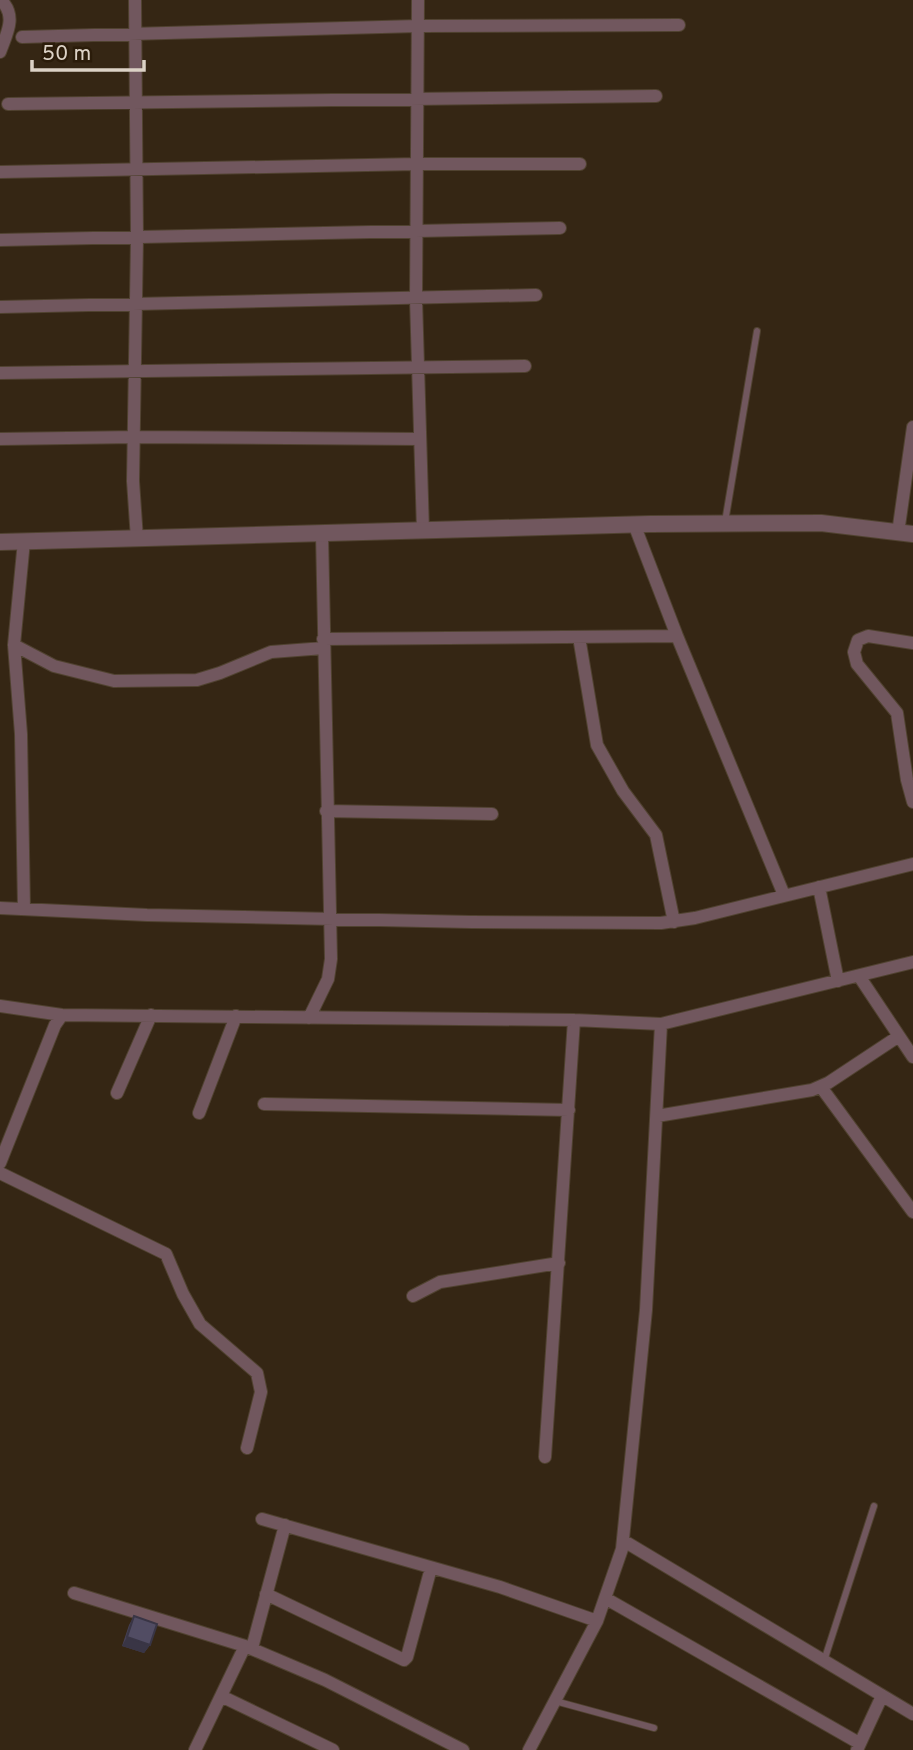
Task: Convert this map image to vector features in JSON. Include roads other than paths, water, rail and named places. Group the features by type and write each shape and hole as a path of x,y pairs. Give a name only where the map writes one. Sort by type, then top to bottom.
{"street":[{"path":"0,52 10,15 1,0"},
{"path":"135,0 137,304 133,481 137,539"},
{"path":"418,0 416,299 422,531"},
{"path":"22,37 418,26 679,25"},
{"path":"8,104 656,96"},
{"path":"0,172 417,164 580,164"},
{"path":"0,240 560,228"},
{"path":"0,307 536,295"},
{"path":"0,373 525,366"},
{"path":"0,541 724,523 821,523 906,533 913,427"},
{"path":"0,439 135,436 419,439"},
{"path":"634,524 677,636 784,895"},
{"path":"309,1017 330,970 322,534"},
{"path":"24,541 14,645 21,734 24,909"},
{"path":"14,645 54,666 114,681 197,680 233,669 271,652 323,644 677,636"},
{"path":"913,643 867,636 858,640 854,652 858,664 897,713 913,802"},
{"path":"579,637 597,745 623,791 656,835 674,922"},
{"path":"326,811 492,814"},
{"path":"0,908 471,922 674,922 913,863"},
{"path":"818,887 838,981"},
{"path":"0,1006 62,1015 574,1020 661,1024 913,962"},
{"path":"859,975 913,1057"},
{"path":"0,1163 55,1025 62,1015"},
{"path":"117,1093 151,1015"},
{"path":"200,1113 236,1016"},
{"path":"545,1457 574,1020"},
{"path":"529,1750 597,1621 624,1541 646,1310 661,1024"},
{"path":"657,1116 821,1087 899,1035"},
{"path":"821,1087 913,1212"},
{"path":"264,1104 569,1110"},
{"path":"0,1172 161,1251 169,1258 183,1294 200,1324 257,1373 261,1396 247,1447"},
{"path":"413,1296 440,1282 559,1263"},
{"path":"262,1519 500,1587 597,1621"},
{"path":"200,1748 221,1696 248,1647 285,1525"},
{"path":"624,1541 913,1714"},
{"path":"266,1594 404,1660 431,1568"},
{"path":"74,1593 248,1647 325,1680 460,1749"},
{"path":"605,1598 858,1747 882,1696"},
{"path":"221,1696 333,1750"}],"lane":[{"path":"724,523 757,331"},
{"path":"824,1661 874,1506"},
{"path":"555,1701 654,1728"}]}
